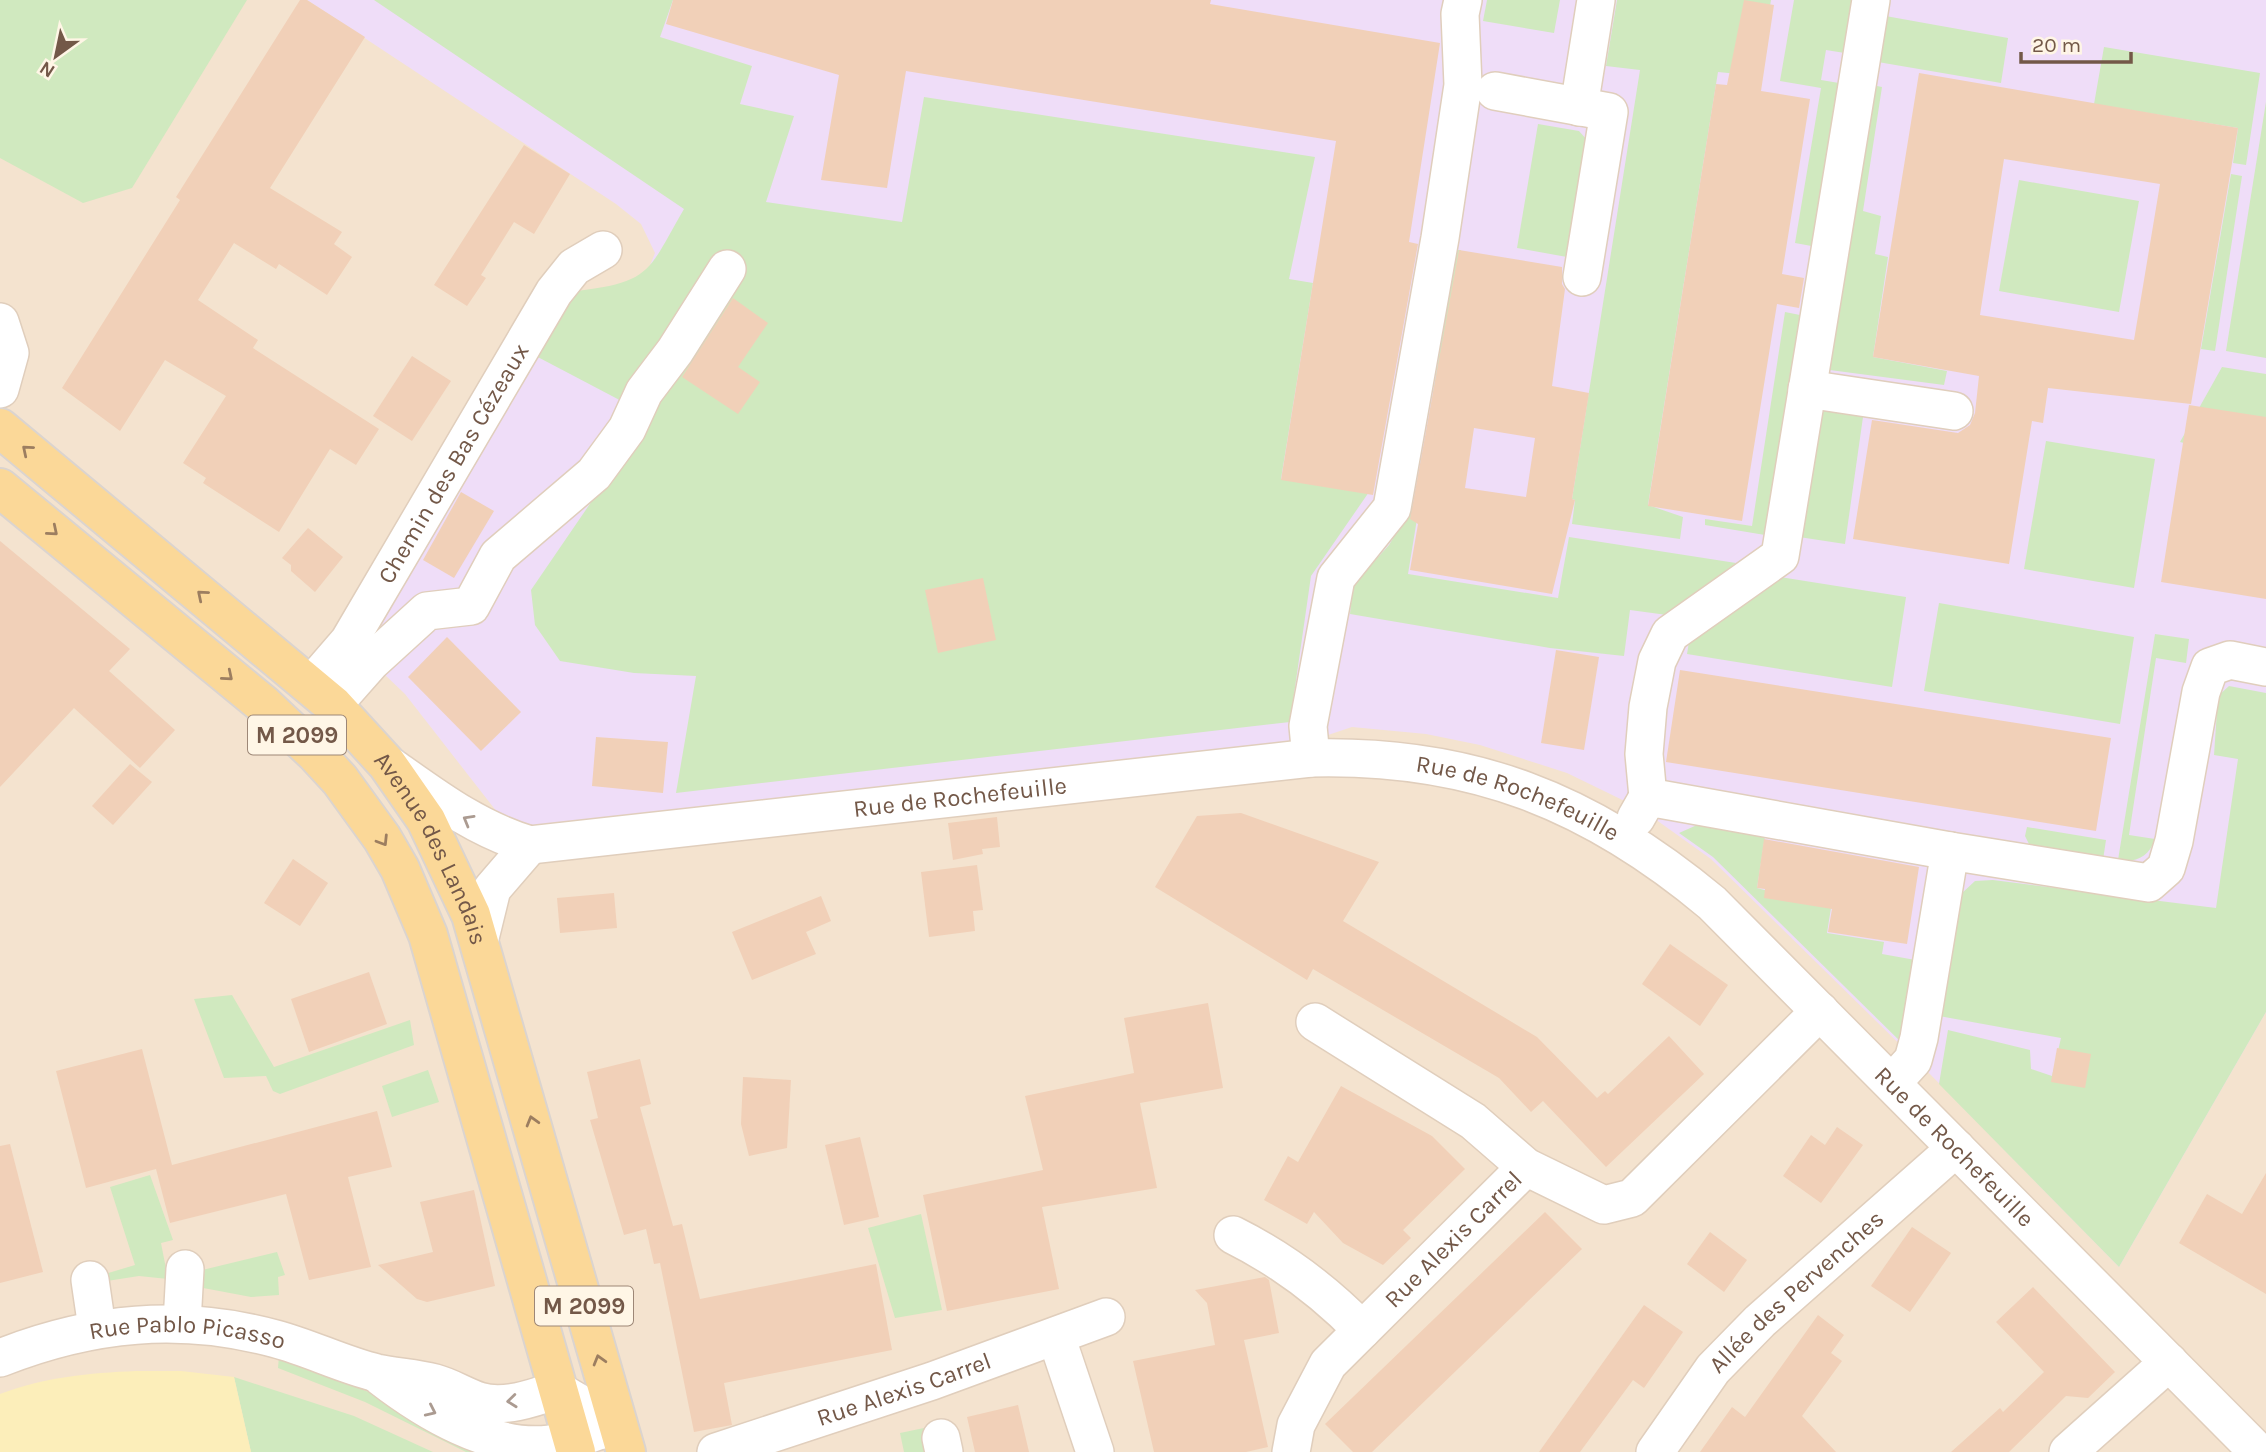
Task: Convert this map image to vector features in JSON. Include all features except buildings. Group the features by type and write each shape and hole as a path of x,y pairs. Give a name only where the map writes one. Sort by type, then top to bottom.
{"main road":[{"name":"Avenue des Landais","path":"0,428 322,695 387,764 442,850 480,942 622,1439"},
{"name":"Avenue des Landais","path":"0,488 291,729 340,780 382,838 400,869 432,946 513,1222 574,1445"}],"street":[{"path":"1311,758 1308,726 1336,578 1392,508 1440,238 1463,85 1460,14 1463,0"},
{"path":"1579,107 1596,0"},
{"path":"1624,837 1648,797 1644,754 1657,661 1670,634 1780,556 1871,0"},
{"path":"1495,91 1609,111 1582,277"},
{"name":"Chemin des Bas Cézeaux","path":"322,695 349,641 554,292 574,267 603,250"},
{"path":"322,695 371,662 427,611 471,607 498,556 594,474 627,429 644,392 675,351 727,270"},
{"path":"0,322 10,353 0,389"},
{"path":"1807,389 1954,411"},
{"path":"1648,797 1950,851 2150,883 2166,868 2201,692 2210,667 2230,660 2266,667"},
{"name":"Rue de Rochefeuille","path":"387,764 485,830 530,845 1311,758 1396,760 1483,776 1533,791 1583,813 1624,837 1670,867 1712,903 2258,1452"},
{"path":"480,942 492,889 530,845"},
{"path":"1892,1083 1913,1060 1919,1038 1950,851"},
{"name":"Rue Alexis Carrel","path":"1291,1452 1296,1425 1328,1364 1526,1167 1604,1205 1632,1198 1820,1011"},
{"path":"1315,1022 1473,1121 1526,1167"},
{"name":"Allée des Pervenches","path":"1655,1452 1713,1369 1760,1321 1956,1148"},
{"path":"1233,1235 1264,1250 1331,1298 1362,1330"},
{"path":"182,1323 185,1269"},
{"path":"89,1280 97,1328"},
{"name":"Rue Alexis Carrel","path":"716,1452 932,1381 1107,1317"},
{"name":"Rue Pablo Picasso","path":"0,1358 64,1336 97,1328 134,1323 182,1323 275,1339 375,1373 437,1383 482,1402 514,1402 557,1390"},
{"path":"1056,1336 1095,1452"},
{"path":"2068,1452 2169,1362"},
{"name":"Rue Pablo Picasso","path":"375,1373 418,1405 486,1438 548,1445 574,1445 622,1439"},
{"path":"557,1390 622,1439"}],"shaded area":[{"path":"0,0 2266,0 2266,1452 0,1452"},
{"path":"307,0 2266,0 2266,1012 2119,1267 1928,1072 1711,859 1641,809 1567,773 1480,745 1426,734 1352,727 1310,741 528,828 497,812 405,694 362,653 562,306 625,287 649,268 655,253 641,224 616,204"}],"green space":[{"path":"0,0 247,0 132,188 83,203 0,158"},
{"path":"374,0 673,0 660,37 752,66 740,104 794,116 766,202 902,222 924,97 1315,157 1289,279 1313,283 1281,479 1369,492 1311,576 1290,722 676,793 696,676 634,673 560,661 535,625 531,590 650,416 532,354 577,291 620,283 645,270 663,247 684,209"},
{"path":"1487,0 1560,0 1554,33 1483,21"},
{"path":"1617,0 1771,0 1759,76 1718,72 1648,505 1683,517 1680,539 1572,524 1575,500 1572,499 1640,70 1606,66"},
{"path":"1794,0 1860,0 1851,54 1826,50 1821,80 1845,84 1817,247 1795,243 1821,88 1780,81"},
{"path":"1880,15 2008,38 2001,83 1872,61"},
{"path":"2104,47 2260,73 2246,165 2233,163 2238,128 2094,104"},
{"path":"1867,84 1882,87 1863,211 1881,216 1875,254 1888,257 1873,357 1947,371 1944,385 1822,369"},
{"path":"2266,102 2266,358 2226,351"},
{"path":"1538,124 1579,131 1587,140 1567,257 1517,248"},
{"path":"2231,174 2242,176 2215,351 2201,349"},
{"path":"2019,180 2139,201 2119,312 1999,291"},
{"path":"1456,250 1461,250 1408,574 1558,598 1569,537 1736,563 1667,615 1630,610 1624,656 1550,648 1350,614 1353,585 1389,545 1416,500"},
{"path":"1785,312 1805,316 1771,536 1705,525 1705,519 1752,526"},
{"path":"2222,367 2266,374 2266,418 2219,452 2180,442"},
{"path":"1819,403 1864,410 1845,544 1799,537"},
{"path":"2046,441 2155,459 2134,588 2024,569"},
{"path":"1780,577 1906,597 1892,687 1687,654 1689,642"},
{"path":"1939,603 2134,637 2120,724 1924,691"},
{"path":"2155,634 2189,639 2186,663 2156,658 2129,835 2155,839 2141,857 2131,861 2118,860"},
{"path":"2229,686 2266,693 2266,1012 2119,1267 1939,1084 1948,1030 2030,1050 2031,1069 2052,1076 2061,1038 1939,1016 1961,894 1975,881 1993,880 2216,908 2238,759 2214,755 2218,696"},
{"path":"1706,821 1766,830 1757,888 1831,908 1827,933 1884,942 1882,954 1921,961 1907,1048 1713,857 1679,833"},
{"path":"2027,827 2106,840 2103,860 2030,846 2025,836"},
{"path":"232,995 274,1067 410,1020 414,1045 280,1094 273,1091 266,1076 224,1078 194,999"},
{"path":"428,1070 439,1102 392,1117 382,1086"},
{"path":"150,1175 173,1240 161,1243 168,1279 139,1276 107,1281 105,1274 135,1265 110,1187"},
{"path":"921,1214 942,1310 895,1318 868,1228"},
{"path":"277,1252 285,1275 278,1277 279,1295 251,1297 198,1287 194,1272"},
{"path":"279,1356 391,1401 503,1452 466,1452 365,1402 278,1368"},
{"path":"234,1377 354,1416 433,1452 251,1452"},
{"path":"924,1428 929,1452 904,1452 900,1433"}],"sand":[{"path":"136,1371 181,1371 234,1377 251,1452 0,1452 0,1394 67,1377"}]}
